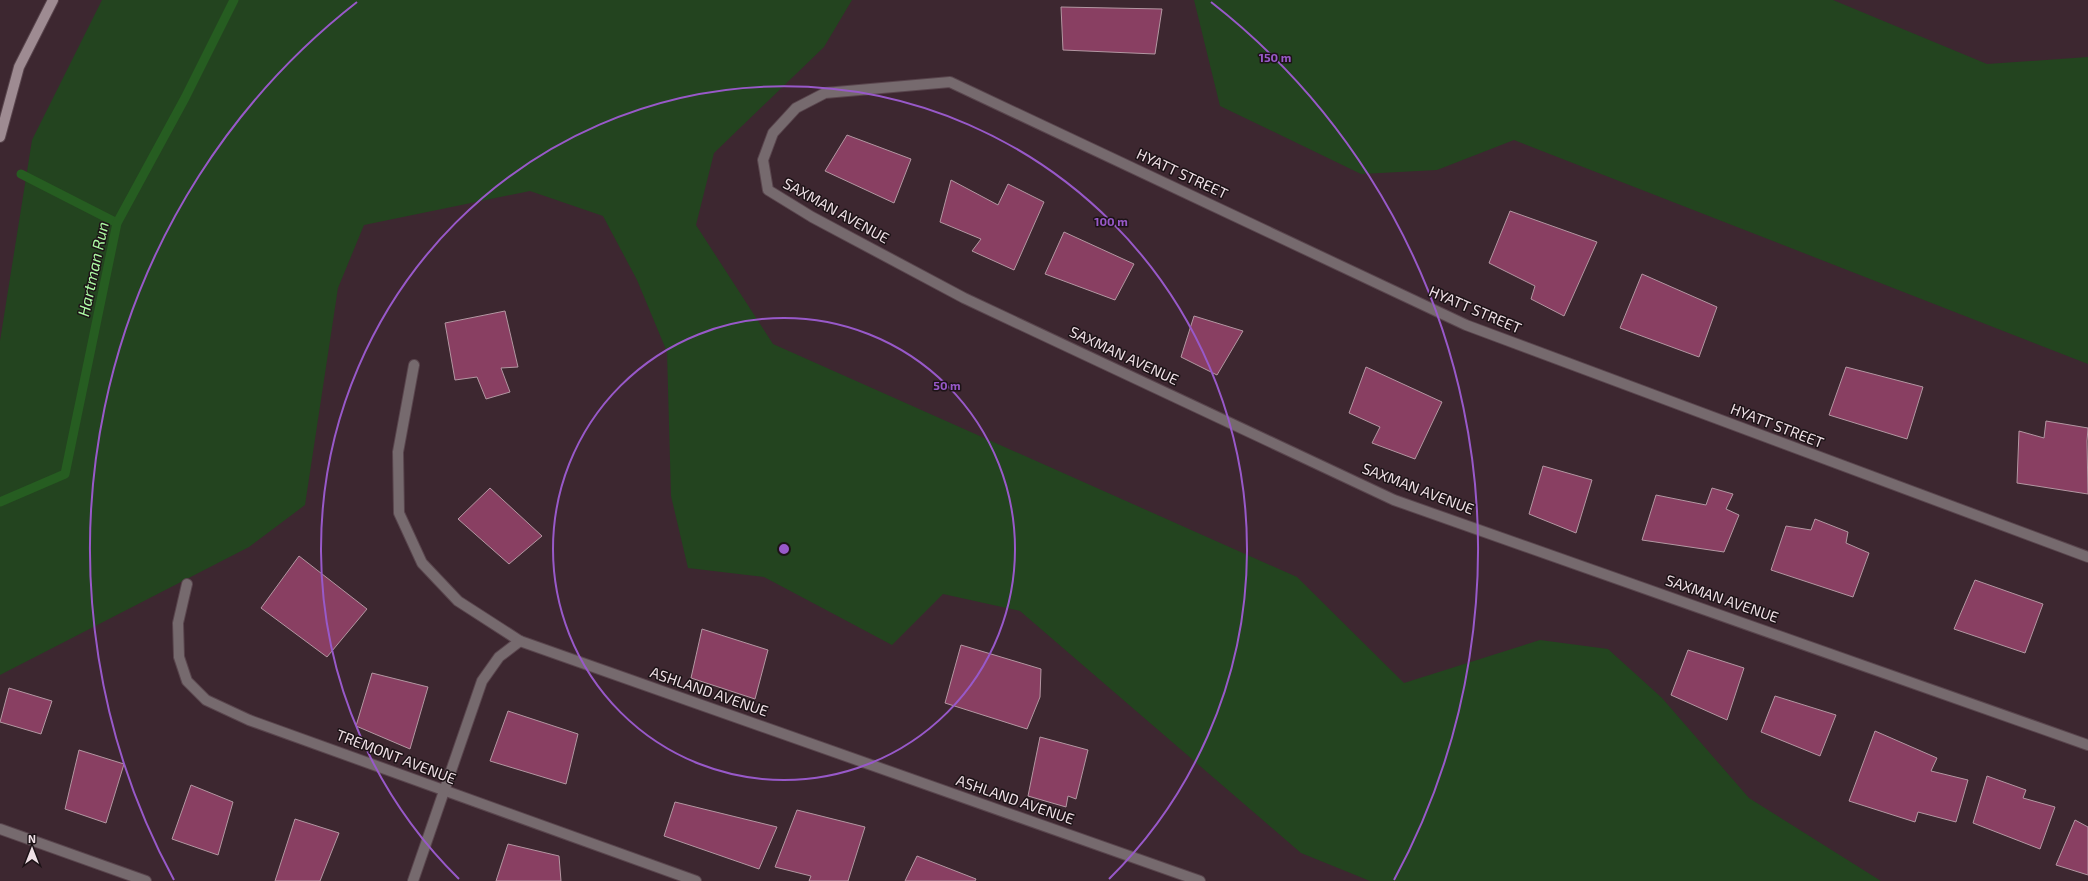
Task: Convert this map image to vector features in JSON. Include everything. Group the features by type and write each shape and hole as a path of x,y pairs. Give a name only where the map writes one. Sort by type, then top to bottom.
{"main road":[{"path":"0,137 19,67 53,0"}],"street":[{"name":"HYATT STREET","path":"768,190 763,160 773,132 796,108 825,93 950,82 1466,325 2088,557"},
{"name":"SAXMAN AVENUE","path":"768,190 812,217 964,298 1394,500 2088,745"},
{"name":"ASHLAND AVENUE","path":"414,365 398,452 399,513 422,563 458,601 520,641 1200,881"},
{"name":"TREMONT AVENUE","path":"187,584 178,623 179,657 187,682 206,700 249,720 325,746 445,792 696,881"},
{"path":"413,881 482,682 500,657 520,641"},
{"path":"0,829 146,881"}],"green space":[{"path":"102,0 852,0 824,47 714,153 696,225 773,344 1297,577 1404,683 1540,640 1608,649 1662,698 1749,798 1881,881 1370,881 1301,853 1020,611 943,594 892,645 764,577 688,568 671,496 667,352 637,280 603,216 530,191 364,225 338,288 305,505 249,547 0,675 0,341 32,140"},
{"path":"1194,0 1833,0 1987,64 2088,57 2088,364 1514,140 1437,170 1361,174 1220,106"}],"building":[{"path":"1061,7 1162,9 1155,54 1063,50"},
{"path":"847,135 911,159 894,203 825,171"},
{"path":"951,180 998,205 1008,184 1044,202 1014,270 972,251 981,239 940,222"},
{"path":"1510,211 1597,242 1564,316 1531,299 1535,286 1489,263"},
{"path":"1064,232 1134,264 1115,300 1045,274"},
{"path":"1642,274 1717,307 1699,357 1620,328"},
{"path":"505,311 518,367 501,368 510,392 486,399 477,377 455,380 445,323"},
{"path":"1194,316 1243,331 1217,375 1181,357"},
{"path":"1366,367 1442,402 1415,459 1372,443 1380,427 1349,413"},
{"path":"1846,367 1923,387 1907,439 1829,415"},
{"path":"2046,421 2088,428 2088,494 2017,483 2019,431 2044,438"},
{"path":"1543,466 1592,480 1576,533 1529,514"},
{"path":"490,488 542,536 509,564 458,519"},
{"path":"1712,488 1733,494 1726,509 1739,515 1724,552 1642,540 1656,495 1706,505"},
{"path":"1815,519 1848,532 1846,543 1869,553 1853,597 1771,570 1786,526 1811,530"},
{"path":"299,556 367,609 327,657 261,608"},
{"path":"1975,580 2043,604 2025,653 1954,629"},
{"path":"702,629 768,650 755,699 691,678"},
{"path":"961,645 1041,669 1040,697 1027,729 945,703"},
{"path":"1688,650 1744,668 1727,720 1671,695"},
{"path":"372,673 428,687 410,749 356,726"},
{"path":"9,688 52,701 41,734 0,722"},
{"path":"1775,696 1836,715 1820,756 1761,732"},
{"path":"508,711 578,734 566,784 490,761"},
{"path":"1875,731 1937,758 1931,771 1968,780 1956,822 1918,812 1915,822 1849,801"},
{"path":"1040,737 1088,750 1076,799 1068,796 1066,807 1028,796"},
{"path":"79,750 124,764 106,823 65,809"},
{"path":"1987,776 2026,790 2023,798 2055,807 2040,849 1973,823"},
{"path":"191,785 233,802 218,855 172,839"},
{"path":"675,802 777,827 759,869 664,836"},
{"path":"797,810 865,827 848,881 809,881 811,876 775,867"},
{"path":"295,819 339,833 320,881 275,881"},
{"path":"2075,820 2088,827 2088,875 2056,865"},
{"path":"508,844 559,856 561,881 496,881"},
{"path":"917,856 976,879 975,881 905,881"}],"waterway":[{"name":"Hartman Run","path":"0,502 65,474 117,223 185,98 234,0"},
{"path":"21,174 117,223"}]}
